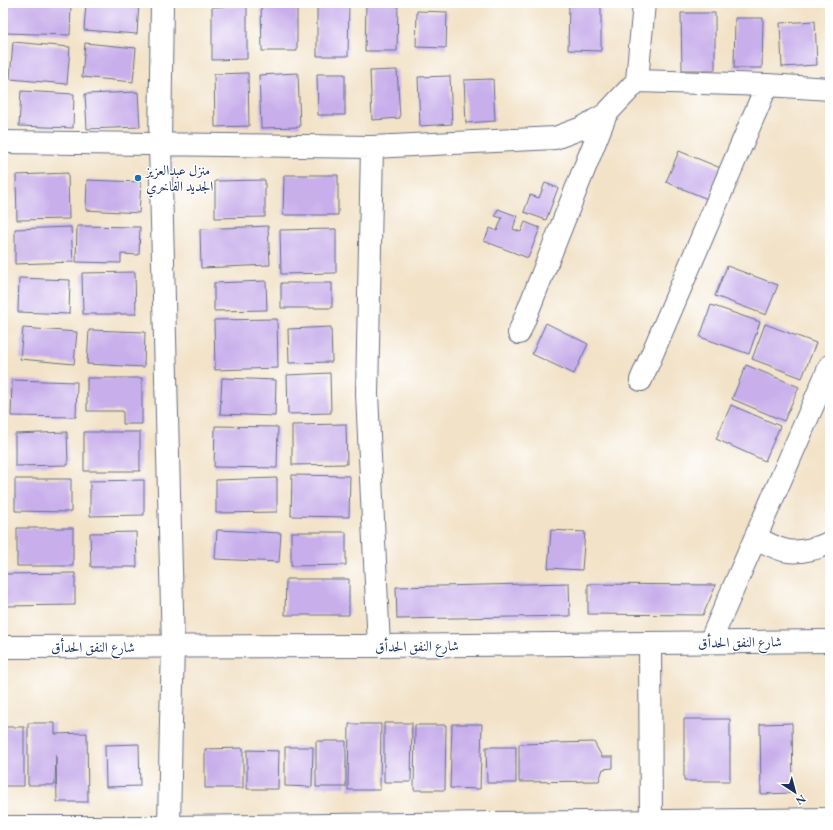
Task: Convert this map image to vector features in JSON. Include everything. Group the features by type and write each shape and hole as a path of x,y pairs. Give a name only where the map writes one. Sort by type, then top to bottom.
{"street":[{"path":"162,3 160,145 173,647 169,827"},
{"path":"3,142 372,147 555,138 582,128 606,114 637,81 644,3"},
{"path":"637,81 767,85 830,89"},
{"path":"641,380 767,85"},
{"path":"520,333 606,114"},
{"path":"372,147 367,394 379,646"},
{"path":"710,642 830,366"},
{"path":"756,538 788,551 809,550 826,545 830,542"},
{"name":"شارع النفق الحدأق","path":"3,647 379,646 830,641"},
{"path":"650,643 651,824"},
{"path":"3,826 169,827 651,824 830,819"}],"building":[{"path":"6,3 71,3 70,35 5,33"},
{"path":"86,3 139,3 137,34 84,30"},
{"path":"261,3 297,3 297,51 262,51"},
{"path":"317,3 349,3 348,56 317,56"},
{"path":"366,3 398,3 397,51 365,51"},
{"path":"569,3 601,3 601,51 568,50"},
{"path":"247,6 247,59 212,60 212,7"},
{"path":"417,11 447,12 446,48 416,47"},
{"path":"681,13 715,13 715,70 682,70"},
{"path":"735,18 763,18 762,68 734,68"},
{"path":"815,21 817,65 782,67 780,23"},
{"path":"13,42 70,47 67,84 10,79"},
{"path":"85,43 136,48 133,82 82,77"},
{"path":"397,70 400,118 372,120 370,71"},
{"path":"248,73 249,126 215,127 214,74"},
{"path":"298,73 300,127 261,128 259,75"},
{"path":"317,74 345,74 345,115 318,115"},
{"path":"450,76 452,124 420,126 418,77"},
{"path":"493,79 495,121 466,123 464,80"},
{"path":"21,91 74,94 73,128 19,126"},
{"path":"138,92 140,127 87,129 85,94"},
{"path":"679,151 723,169 710,200 666,182"},
{"path":"68,173 69,219 17,220 16,175"},
{"path":"284,175 338,175 338,215 283,215"},
{"path":"87,180 141,182 139,213 86,210"},
{"path":"265,180 265,217 215,218 215,181"},
{"path":"545,183 558,188 546,220 524,212 530,195 539,198"},
{"path":"498,209 517,216 513,229 521,232 525,222 540,228 528,258 484,241 490,228 497,231 502,218 495,216"},
{"path":"77,226 140,227 139,255 121,254 121,263 76,262"},
{"path":"268,226 270,265 201,268 200,229"},
{"path":"71,227 73,262 15,264 15,229"},
{"path":"336,229 336,273 281,274 280,230"},
{"path":"727,266 778,285 766,315 715,296"},
{"path":"135,272 136,314 83,314 82,273"},
{"path":"19,278 70,280 69,314 18,312"},
{"path":"266,281 267,310 214,311 214,283"},
{"path":"281,283 332,283 332,308 281,308"},
{"path":"711,305 760,322 749,354 700,337"},
{"path":"277,319 278,368 215,370 214,320"},
{"path":"546,323 588,344 574,374 532,354"},
{"path":"765,324 816,343 802,378 752,359"},
{"path":"331,327 332,362 289,363 288,329"},
{"path":"23,328 77,332 74,364 20,359"},
{"path":"89,330 145,332 144,367 87,364"},
{"path":"746,365 799,387 784,421 732,399"},
{"path":"330,373 331,413 288,414 287,375"},
{"path":"87,378 142,378 142,424 123,424 123,411 87,411"},
{"path":"222,378 276,380 275,416 220,414"},
{"path":"12,380 77,382 76,417 11,416"},
{"path":"731,405 780,426 765,461 716,439"},
{"path":"346,424 347,464 292,465 292,425"},
{"path":"215,426 278,427 277,468 214,467"},
{"path":"67,432 68,465 15,466 15,434"},
{"path":"84,432 140,432 140,471 84,471"},
{"path":"292,475 350,476 349,517 291,516"},
{"path":"277,478 277,512 216,513 216,480"},
{"path":"15,479 71,479 71,512 15,511"},
{"path":"144,480 144,515 90,516 90,481"},
{"path":"17,528 73,528 73,566 17,566"},
{"path":"217,530 281,533 279,562 215,559"},
{"path":"551,530 585,532 582,570 548,568"},
{"path":"136,532 137,567 91,567 90,533"},
{"path":"291,532 346,532 346,565 291,566"},
{"path":"75,573 75,605 3,606 3,574"},
{"path":"286,579 349,579 349,615 285,615"},
{"path":"569,583 570,616 397,619 396,587"},
{"path":"588,584 716,585 703,615 588,614"},
{"path":"684,719 730,719 730,781 684,781"},
{"path":"28,723 55,723 55,734 87,733 88,802 57,802 56,755 55,785 28,785"},
{"path":"384,723 412,723 411,782 384,782"},
{"path":"792,723 793,793 761,794 760,724"},
{"path":"349,724 381,724 380,790 348,790"},
{"path":"452,724 482,724 480,789 450,788"},
{"path":"415,725 446,725 445,790 414,790"},
{"path":"3,727 24,727 24,786 3,786"},
{"path":"316,741 346,741 346,787 316,787"},
{"path":"594,742 602,757 613,757 613,768 603,769 599,781 519,782 519,744"},
{"path":"139,744 140,786 106,787 105,745"},
{"path":"285,747 313,747 312,787 285,786"},
{"path":"486,747 516,747 516,783 487,783"},
{"path":"243,748 243,788 205,788 205,749"},
{"path":"247,750 279,751 278,789 247,789"}],"place":[{"name":"منزل عبدالعزيز الجديد الفاخري","path":"138,178"}]}
